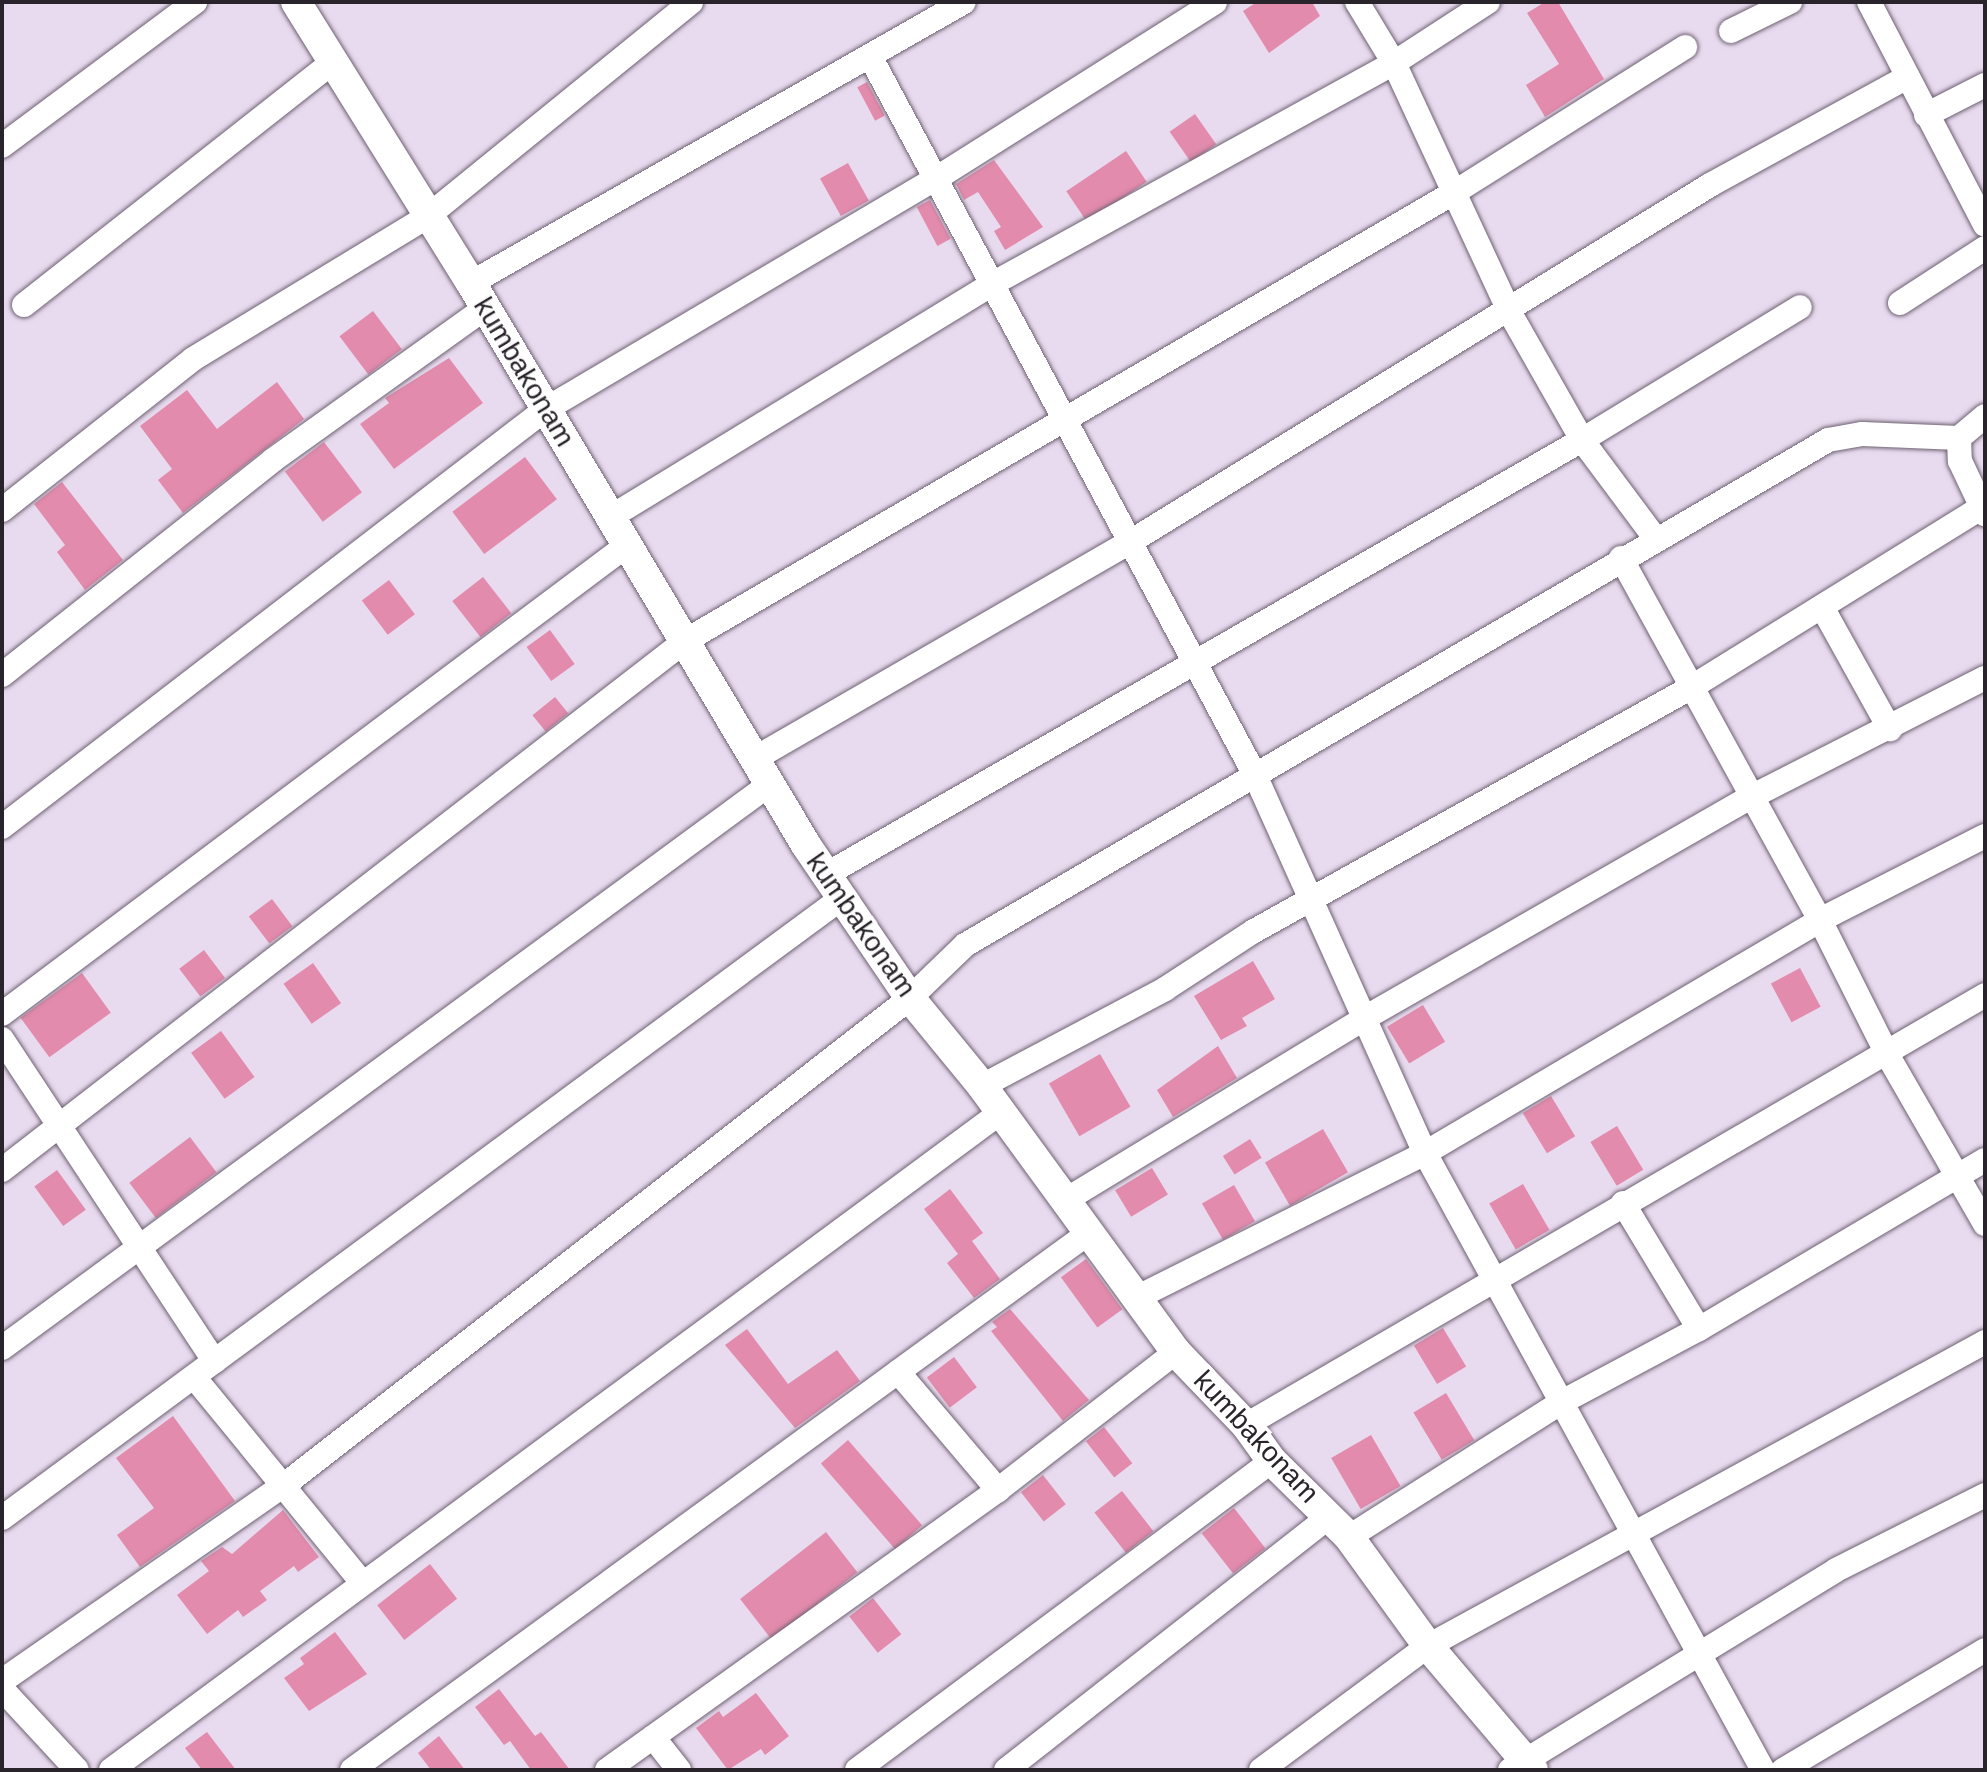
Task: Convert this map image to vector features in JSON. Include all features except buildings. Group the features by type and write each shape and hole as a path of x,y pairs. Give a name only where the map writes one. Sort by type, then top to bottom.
{"street":[{"path":"2,146 195,2"},
{"name":"kumbakonam","path":"296,2 478,296 762,772 910,998 982,1086 1176,1352 1246,1425 1272,1461 1339,1526 1523,1766"},
{"path":"2,510 193,359 428,216 691,2"},
{"path":"2,675 478,296 964,2"},
{"path":"2,827 546,409 937,178 1215,2"},
{"path":"1357,2 1394,63 1510,313 1582,440 1655,538"},
{"path":"609,518 994,283 1394,63 1488,2"},
{"path":"1731,31 1790,2"},
{"path":"1869,2 1985,225"},
{"path":"2,1170 685,641 1455,192 1685,47"},
{"path":"871,58 1255,775 1313,898 1363,1019 1425,1153 1763,1770"},
{"path":"24,305 333,62"},
{"path":"2,1348 141,1251 762,772 1130,542 1510,313 1710,185 1907,77"},
{"path":"1926,115 1985,85"},
{"path":"1900,303 1985,248"},
{"path":"2,1518 194,1377 835,886 1193,664 1582,440 1800,307"},
{"path":"2,1681 283,1486 910,998 965,945 1655,538 1828,440 1862,434 1959,438 1985,416"},
{"path":"982,1086 1165,989 1313,898 1692,687 1983,511 1960,461 1959,438"},
{"path":"2,1014 627,545"},
{"path":"1621,558 1820,920 1888,1056 1985,1224"},
{"path":"1822,607 1890,729"},
{"path":"1064,1201 1363,1019 1753,796 1985,678"},
{"path":"1136,1298 1425,1153 1820,920 1985,836"},
{"path":"1246,1425 1492,1278 1888,1056 1985,995"},
{"path":"2,1039 61,1124 214,1361"},
{"path":"111,1770 361,1581 1000,1113"},
{"path":"1006,1770 1339,1526 1699,1329 1985,1160"},
{"path":"1623,1203 1699,1329"},
{"path":"352,1770 1087,1234"},
{"path":"1261,1770 1428,1646 1635,1538 1985,1342"},
{"path":"607,1770 998,1490 1176,1352"},
{"path":"898,1372 998,1490"},
{"path":"194,1377 361,1581"},
{"path":"857,1770 1272,1461"},
{"path":"1523,1766 1698,1653 1836,1570 1985,1495"},
{"path":"1783,1770 1984,1653"},
{"path":"2,1689 77,1770"},
{"path":"653,1737 679,1770"}]}
